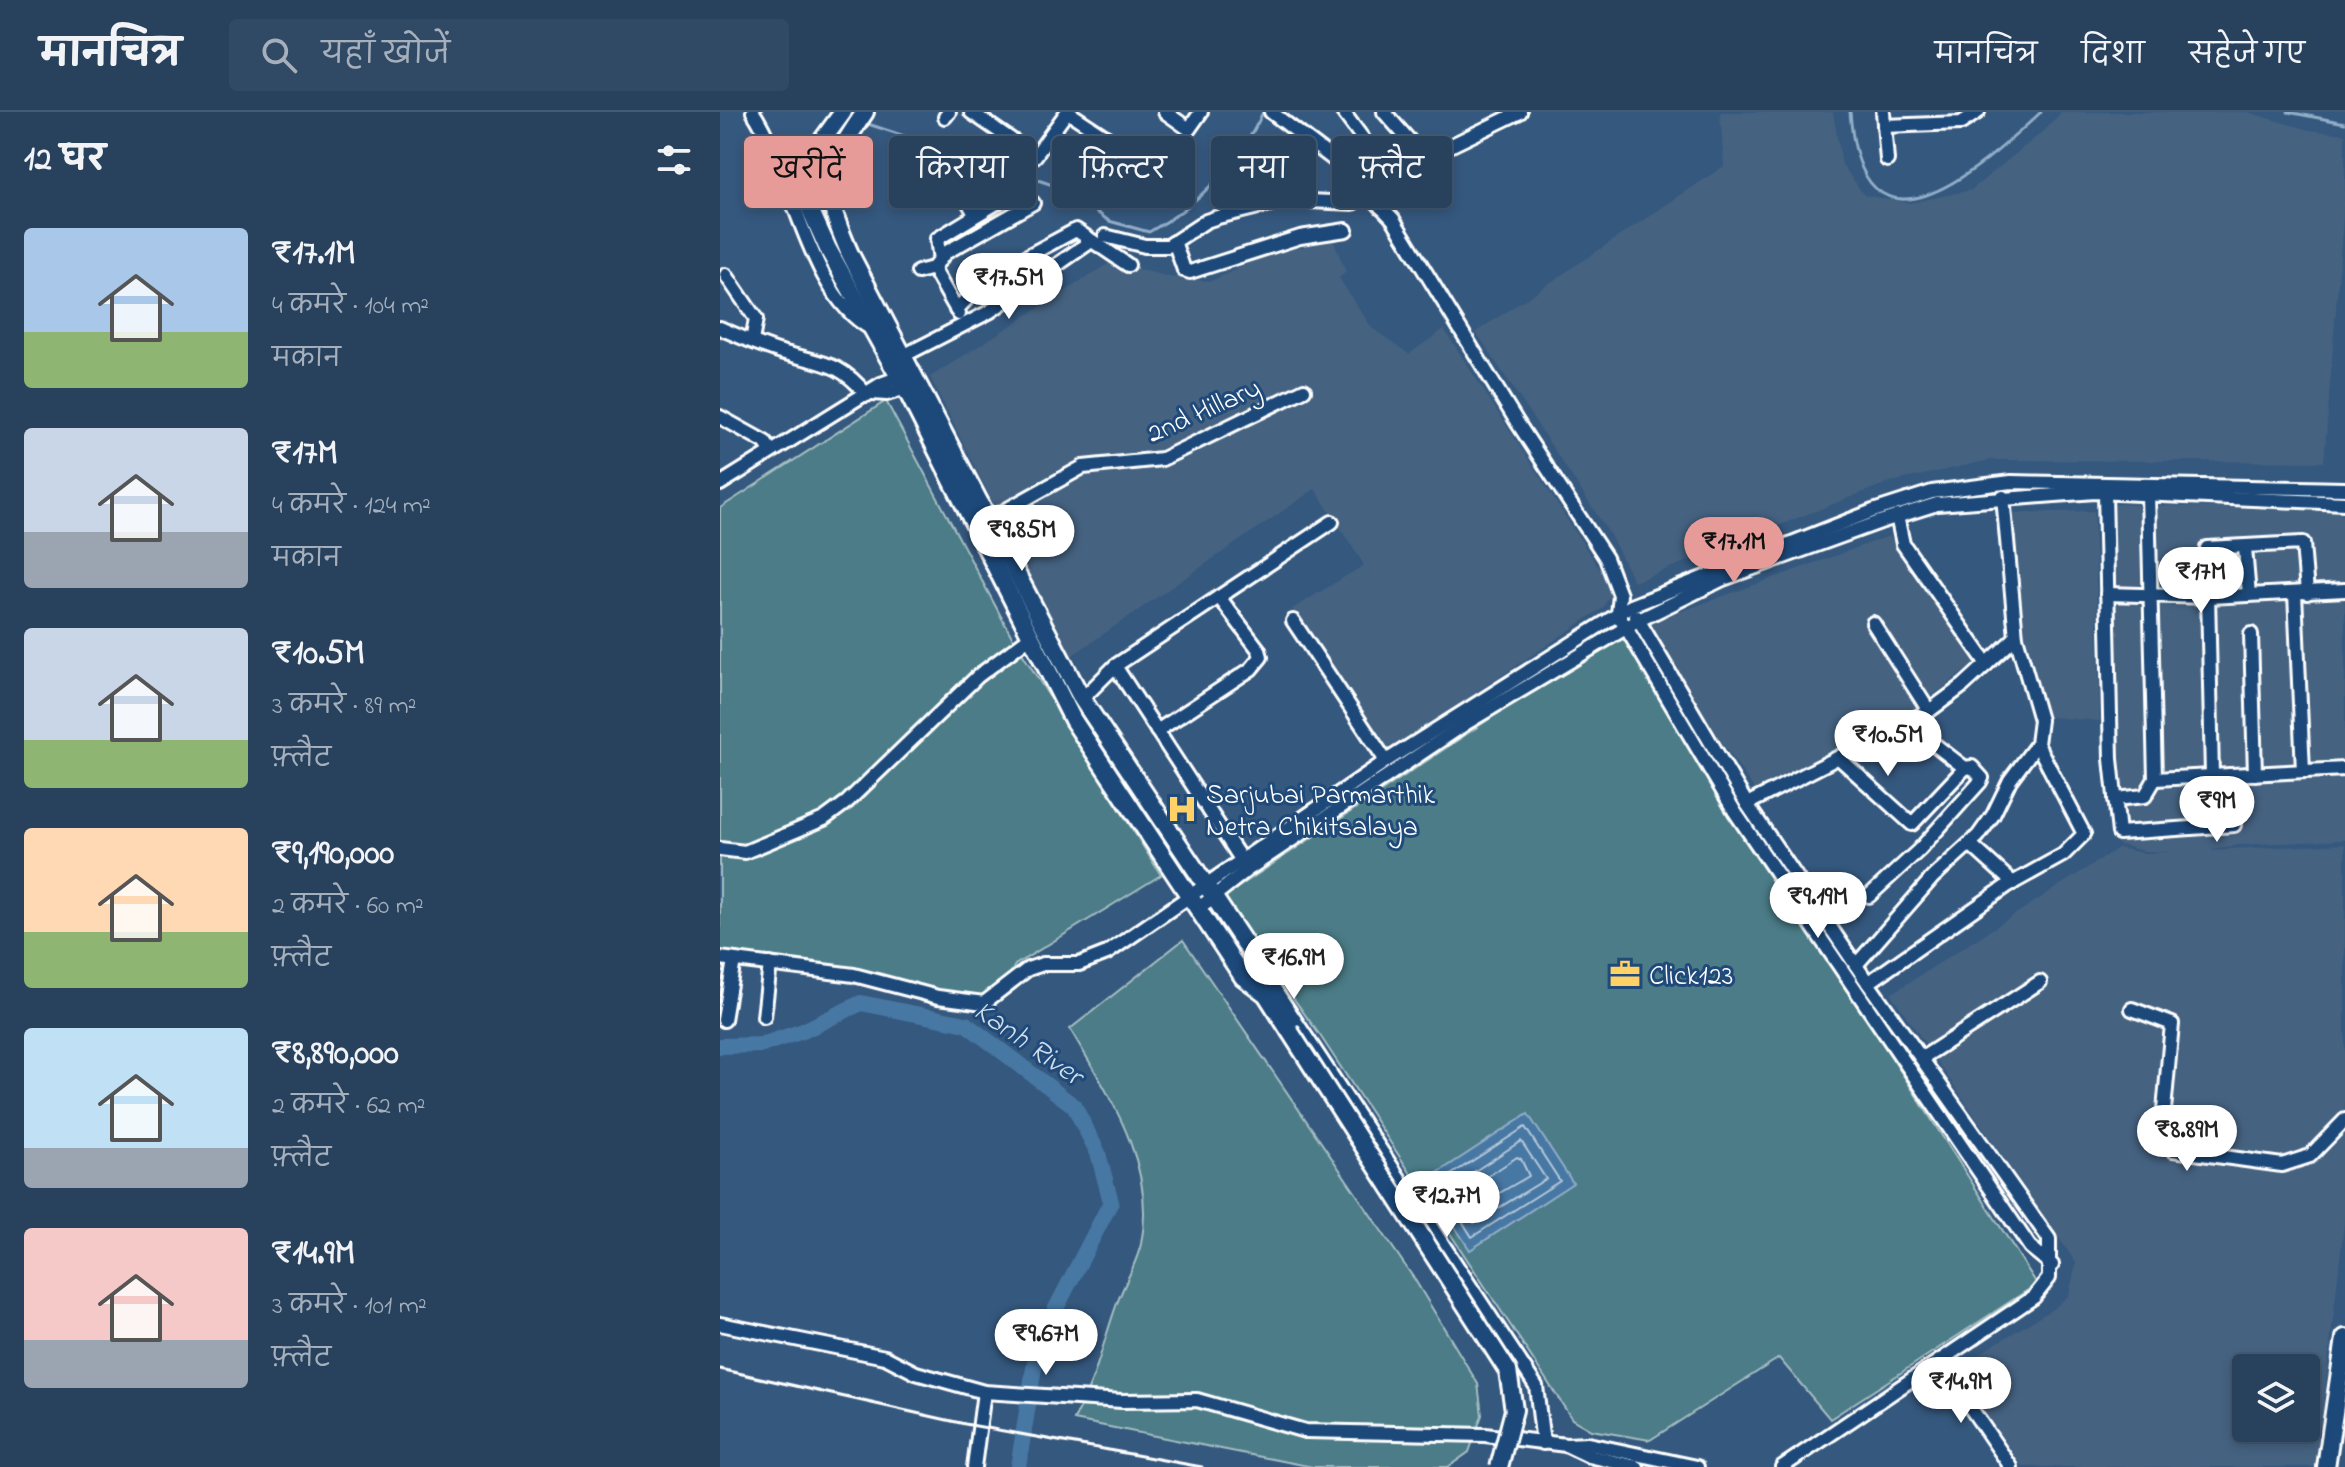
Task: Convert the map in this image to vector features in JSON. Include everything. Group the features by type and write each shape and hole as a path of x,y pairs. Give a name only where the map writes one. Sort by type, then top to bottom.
{"main road":[{"path":"843,112 816,149 810,172 810,209 874,330 909,380 988,520 1082,699 1261,968 1266,994"},
{"path":"865,112 833,162 828,187 832,212 903,356 909,380 1029,638 1073,720 1243,977 1266,994 1508,1371 1514,1410 1499,1467"},
{"path":"2326,1467 2345,1338"}],"street":[{"path":"753,112 792,191 806,239 832,288 852,319 874,330"},
{"path":"971,112 1035,156 1068,112 1104,136"},
{"path":"1165,112 1189,129 1201,112"},
{"path":"1271,112 1332,158"},
{"path":"1343,112 1361,136"},
{"path":"1384,112 1405,136"},
{"path":"1452,140 1486,118 1520,112"},
{"path":"1887,160 1884,119 1961,123 1978,112"},
{"path":"1105,236 1145,246 1175,244 1206,221 1218,217 1287,200 1332,202"},
{"path":"972,208 975,214"},
{"path":"964,324 937,264 937,239 986,208"},
{"path":"918,272 937,264 945,253 1024,208"},
{"path":"1382,208 1393,219 1517,422 1596,540 1620,595 1631,606 1747,804 1868,983 2049,1239 2052,1265 2049,1278 2034,1297 1782,1467"},
{"path":"956,310 988,277 1076,230 1128,265"},
{"path":"1175,244 1183,268 1190,272 1300,237 1346,230"},
{"path":"903,356 1019,293 1049,268 1090,242"},
{"path":"722,274 756,319 752,341"},
{"path":"720,328 839,368 850,374 870,394"},
{"path":"720,484 870,394 887,394 909,380"},
{"name":"2nd Hillary","path":"988,520 1083,467 1162,459 1304,390"},
{"path":"720,417 765,442 771,451"},
{"path":"720,958 854,975 938,997 984,1003 1028,969 1043,964 1079,964 1107,953 1195,901 1215,897 1247,870 1468,722 1639,620 1723,579 1897,516 2011,482 2345,489"},
{"path":"1195,901 1205,883 1240,858 1386,761 1631,606 1873,511 1932,492 2003,497 2148,493 2345,503"},
{"path":"2105,492 2115,799 2119,833 2234,825 2230,775"},
{"path":"2115,799 2145,796 2155,779 2148,493"},
{"path":"1856,965 1933,877 1970,844 1993,815 2010,780 2037,744 2040,720 2016,637 2003,497"},
{"path":"1897,516 1903,544 1987,664"},
{"path":"1082,699 1115,666 1332,522"},
{"path":"2212,776 2207,548 2303,543 2303,771"},
{"path":"2245,548 2249,595"},
{"path":"2107,594 2209,597 2345,590"},
{"path":"1620,595 1618,614 1735,812 2030,1247 2052,1265"},
{"path":"1157,731 1251,669 1261,657 1219,597"},
{"path":"1293,621 1386,761"},
{"path":"1873,623 1929,711"},
{"path":"2251,634 2255,774"},
{"path":"1747,804 1929,711 2016,637"},
{"path":"720,849 745,852 824,819 858,792 996,659 1029,638"},
{"path":"1115,666 1247,870"},
{"path":"1908,724 1965,768"},
{"path":"1868,983 2013,883 2063,855 2084,834 2037,744"},
{"path":"1839,758 1912,824 1965,768 1971,766 1982,780 1919,850 1869,896"},
{"path":"2155,779 2345,769"},
{"path":"1970,844 2013,883"},
{"path":"724,1020 734,960"},
{"path":"764,1017 770,964"},
{"path":"1261,968 1536,1386 1543,1443"},
{"path":"1922,1058 2040,982"},
{"path":"2132,1009 2172,1024 2162,1132 2163,1140 2173,1150 2282,1165 2310,1156 2345,1120"},
{"path":"720,1324 885,1357 916,1373 984,1392 1084,1399 1197,1400 1305,1431 1485,1435 1543,1443 1588,1444 1697,1467"},
{"path":"1940,1363 2011,1467"},
{"path":"974,1467 984,1392"},
{"path":"1566,1445 1589,1456 1637,1467"}],"shaded area":[{"path":"1720,112 1833,112 1842,164 1864,195 1910,203 1971,190 2045,130 2061,112 2247,112 2309,130 2345,134 2345,194 2324,462 1990,460 1887,483 1634,582 1609,533 1476,332 1724,166"},
{"path":"1332,236 1346,272 1339,278 1372,328 1409,354 1444,329 1613,590 1603,608 1388,751 1292,609 1364,565 1315,489 1070,657 930,377 1111,262 1170,277 1211,281 1270,253 1306,246"},
{"path":"2111,504 2336,511 2345,516 2345,840 2238,845 2204,850 2345,844 2345,1216 2320,1432 2320,1354 2232,1354 2232,1442 2319,1442 2316,1467 2023,1467 1954,1369 2054,1308 2069,1295 2076,1263 1891,994 2118,848 2143,853 2169,852 2143,851 2117,844"},
{"path":"2094,511 2100,721 2049,717 2016,646 2009,513"},
{"path":"1889,536 1976,662 1903,719 1757,793 1641,626"}],"green space":[{"path":"886,401 1012,637 1161,875 1015,965 995,1001 720,959 720,508"},
{"path":"1619,632 2037,1284 1830,1419 1779,1358 1650,1440 1591,1430 1572,1419 1321,1037 1222,898"},
{"path":"1183,940 1415,1280 1478,1384 1482,1415 1469,1452 1448,1467 1313,1467 1074,1420 1088,1391 1116,1306 1139,1252 1144,1214 1136,1158 1126,1131 1070,1029"}],"water":[{"path":"1528,1114 1573,1183 1470,1250 1425,1181"}],"waterway":[{"path":"865,123 1065,189 1109,221 1149,232 1184,210 1215,181 1243,148 1263,112"},
{"path":"1850,112 1859,161 1876,188 1899,199 1926,195 1955,181 2015,136 2041,112"},
{"path":"2288,112 2345,123"},
{"name":"Kanh River","path":"720,1046 761,1045 803,1031 861,1003 966,1024 1074,1106 1098,1153 1111,1202 1038,1343 1018,1467"}],"railway":[{"path":"720,1369 965,1424 1202,1467"}],"place":[{"name":"Sarjubai Parmarthik Netra Chikitsalaya","path":"1182,809"},
{"name":"Click123","path":"1625,974"}]}
